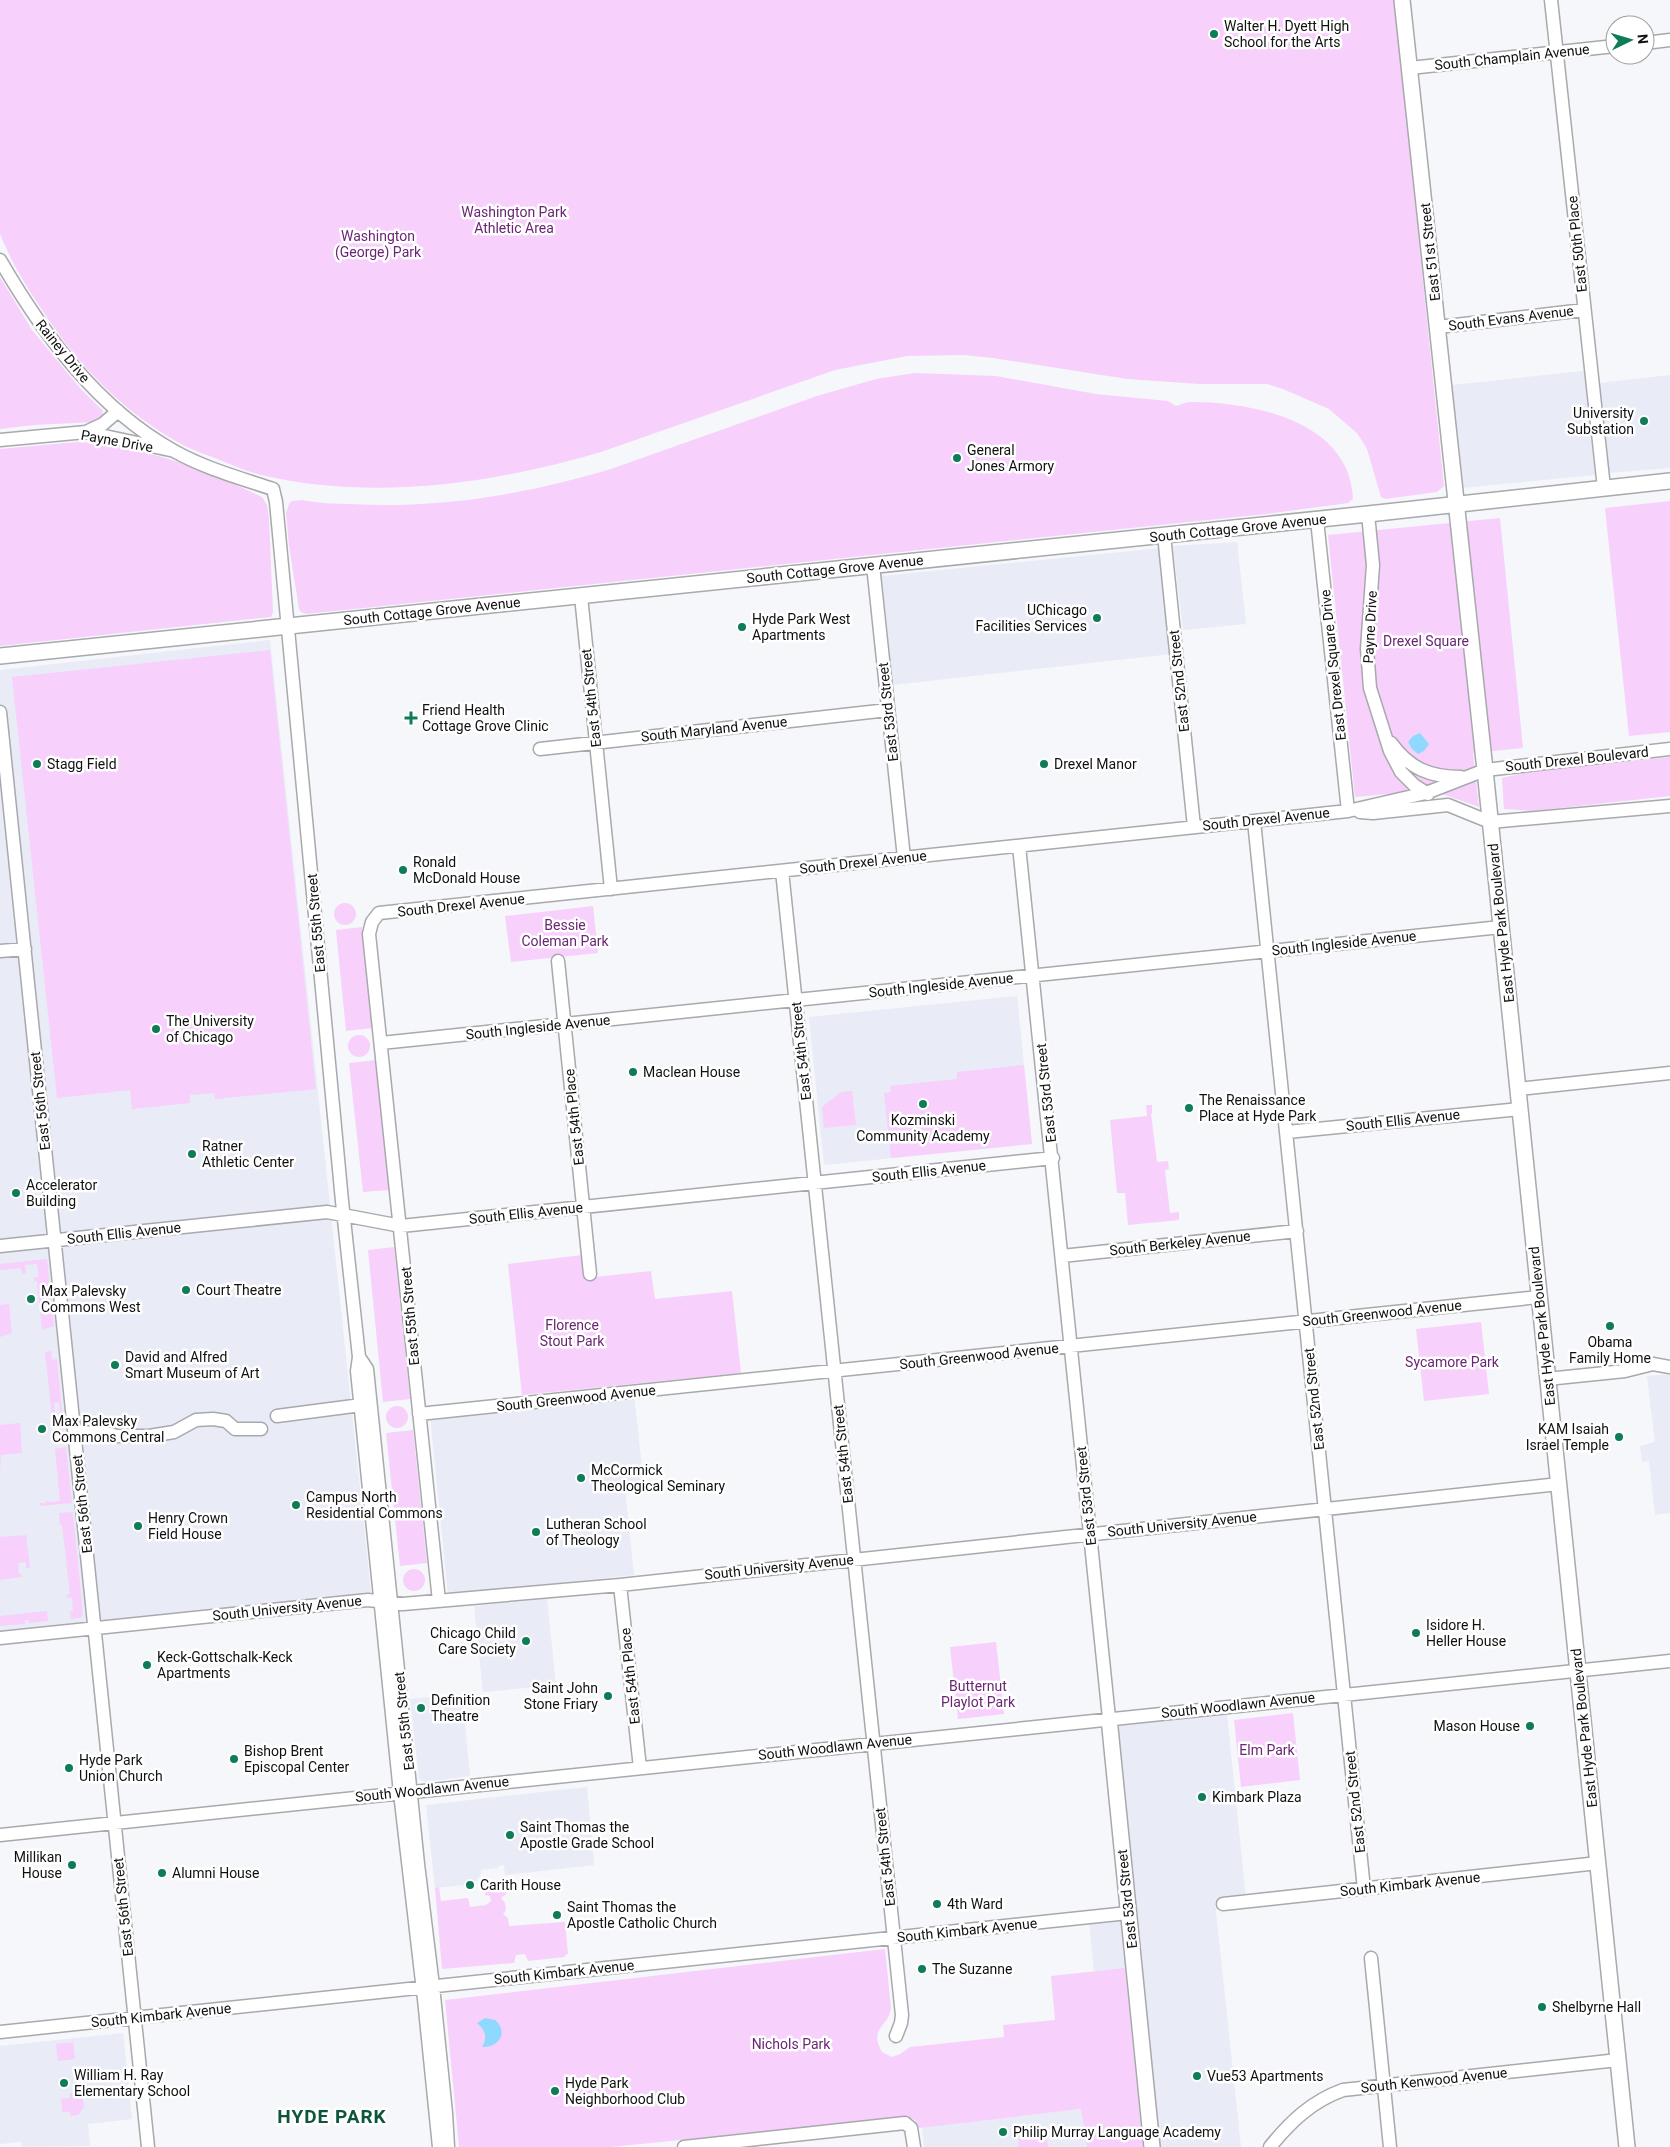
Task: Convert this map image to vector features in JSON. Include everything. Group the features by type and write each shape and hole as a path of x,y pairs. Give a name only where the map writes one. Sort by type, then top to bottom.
{"main road":[{"name":"East 51st Street","path":"1402,0 1457,504"},
{"name":"South Cottage Grove Avenue","path":"0,656 1317,520 1670,481"},
{"name":"East Hyde Park Boulevard","path":"1457,504 1627,2147"},
{"name":"East 53rd Street","path":"1109,1718 1152,2147"}],"street":[{"name":"East 50th Place","path":"1551,0 1604,488"},
{"path":"1655,42 1670,40"},
{"name":"South Champlain Avenue","path":"1410,68 1605,47"},
{"name":"Rainey Drive","path":"0,260 42,326 73,367 118,411 142,429"},
{"name":"South Evans Avenue","path":"1438,326 1584,310"},
{"path":"86,432 103,424 118,411"},
{"name":"Payne Drive","path":"142,429 174,451"},
{"name":"Payne Drive","path":"0,440 86,432 174,451 219,470 273,489"},
{"name":"East 55th Street","path":"273,489 279,517 287,626 359,1357 357,1371 365,1405 405,1792 428,1987 446,2113 448,2147"},
{"name":"Payne Drive","path":"1368,514 1373,564 1366,650 1367,670 1374,704 1390,751 1401,772 1414,785 1448,805"},
{"name":"East Drexel Square Drive","path":"1317,520 1348,811"},
{"name":"East 52nd Street","path":"1164,535 1194,827"},
{"name":"East 53rd Street","path":"873,566 904,858"},
{"name":"East 54th Street","path":"581,596 611,889"},
{"name":"South Maryland Avenue","path":"540,748 888,710"},
{"name":"East 56th Street","path":"0,712 5,805 24,949 148,2147"},
{"name":"Payne Drive","path":"1386,737 1395,749 1412,764 1430,774"},
{"name":"South Drexel Boulevard","path":"1485,770 1670,749"},
{"name":"South Drexel Avenue","path":"379,914 1348,811 1426,793 1485,770"},
{"name":"South Drexel Avenue","path":"1430,774 1464,777"},
{"name":"South Drexel Avenue","path":"1348,811 1373,813 1448,805 1490,822"},
{"path":"1490,822 1670,806"},
{"name":"East 52nd Street","path":"1254,821 1364,1888"},
{"name":"East 53rd Street","path":"1019,846 1109,1718"},
{"name":"East 54th Street","path":"782,871 902,2015 901,2024 896,2036"},
{"name":"East 55th Street","path":"379,914 372,922 370,934 439,1601"},
{"name":"South Ingleside Avenue","path":"381,1043 1501,927"},
{"path":"0,951 24,949"},
{"name":"East 54th Place","path":"558,961 590,1274"},
{"path":"1518,1089 1670,1073"},
{"name":"South Ellis Avenue","path":"1287,1132 1520,1109"},
{"name":"South Ellis Avenue","path":"0,1246 327,1212 401,1226 1052,1158"},
{"name":"South Berkeley Avenue","path":"1062,1256 1297,1231"},
{"name":"South Greenwood Avenue","path":"419,1414 1539,1297"},
{"path":"1547,1379 1625,1371 1653,1364 1670,1367"},
{"path":"277,1416 365,1405"},
{"path":"74,1433 102,1432 117,1436 149,1436 174,1432 196,1420 213,1419 226,1421 234,1429 261,1429"},
{"name":"South University Avenue","path":"0,1638 364,1600 386,1602 439,1601 620,1585 854,1558 1559,1484"},
{"name":"East 54th Place","path":"620,1585 640,1768"},
{"name":"South Woodlawn Avenue","path":"0,1835 1670,1661"},
{"name":"South Kimbark Avenue","path":"1223,1904 1598,1863"},
{"name":"South Kimbark Avenue","path":"0,2032 1128,1913"},
{"path":"1371,1958 1390,2147"},
{"name":"East 55th Street","path":"428,1987 439,2147"},
{"name":"South Kenwood Avenue","path":"1270,2147 1292,2122 1330,2095 1343,2090 1618,2060"},
{"path":"684,2147 909,2124 914,2147"}],"shaded area":[{"path":"1584,371 1595,475 1462,488 1452,385"},
{"name":"University Substation","path":"1670,375 1670,468 1609,473 1599,383"},
{"path":"1237,542 1246,624 1183,630 1173,546"},
{"path":"1160,548 1172,654 893,685 882,576"},
{"name":"The University of Chicago","path":"270,640 371,1592 95,1629 0,1638 0,670"},
{"name":"Kozminski Community Academy","path":"1017,996 1032,1144 824,1165 809,1017"},
{"path":"1670,1374 1670,1513 1655,1515 1649,1461 1642,1462 1640,1446 1655,1442 1647,1376"},
{"name":"Lutheran School of Theology","path":"634,1394 644,1486 625,1489 634,1575 448,1595 430,1416"},
{"path":"547,1599 556,1685 483,1692 474,1606"},
{"path":"462,1694 470,1776 425,1782 419,1779 410,1699"},
{"path":"1227,1714 1246,1899 1215,1902 1241,2147 1143,2147 1125,1969 1094,1972 1089,1920 1126,1917 1107,1727"},
{"name":"Saint Thomas the Apostle Grade School","path":"587,1787 594,1865 505,1875 504,1865 498,1866 498,1868 481,1870 481,1874 474,1884 435,1888 426,1805"},
{"name":"William H. Ray Elementary School","path":"123,2033 132,2119 88,2124 90,2146 22,2147 21,2142 0,2144 0,2046"},
{"name":"Philip Murray Language Academy","path":"1081,2109 1087,2147 924,2147 922,2127"}],"green space":[{"name":"Washington (George) Park","path":"0,0 1394,0 1444,486 1437,492 1385,499 1381,497 1367,449 1357,433 1329,409 1267,384 1200,384 1127,379 964,355 907,356 835,370 601,452 518,473 432,485 389,488 303,483 249,472 183,445 128,408 95,377 66,344 17,270 0,234"},
{"path":"0,277 32,330 79,387 103,411 101,419 95,422 0,429"},
{"path":"915,373 996,376 1096,394 1168,401 1176,406 1188,402 1215,403 1242,406 1268,412 1294,421 1317,434 1335,451 1348,472 1353,499 1348,503 1266,514 306,614 299,609 286,513 292,501 302,500 333,504 417,504 483,498 548,486 611,469 817,396 876,379"},
{"path":"77,442 101,444 149,453 195,468 262,497 267,505 269,519 273,612 271,617 0,646 0,449"},
{"path":"1670,501 1670,732 1629,736 1605,508"},
{"name":"Drexel Square","path":"1500,518 1523,748 1473,753 1479,807 1431,790 1355,797 1328,535"},
{"path":"270,650 316,1089 215,1099 214,1093 190,1095 190,1103 132,1109 130,1090 57,1098 12,677"},
{"path":"1670,757 1670,796 1533,811 1504,809 1502,778 1532,771"},
{"path":"345,903 353,906 356,914 353,922 345,925 337,922 334,914 337,906"},
{"name":"Bessie Coleman Park","path":"593,906 598,953 511,962 505,916"},
{"path":"362,927 373,1028 346,1031 336,930"},
{"path":"359,1035 367,1038 370,1046 367,1054 359,1057 351,1054 348,1046 351,1038"},
{"path":"376,1060 389,1190 363,1192 349,1063"},
{"path":"1024,1065 1032,1144 891,1158 884,1093 891,1092 890,1086 957,1079 957,1072"},
{"path":"852,1091 856,1125 824,1128 822,1107 841,1092"},
{"path":"1146,1105 1152,1105 1151,1114 1157,1162 1168,1161 1169,1169 1165,1170 1170,1213 1179,1212 1179,1220 1128,1225 1125,1193 1117,1193 1110,1120 1147,1116"},
{"path":"394,1247 410,1399 383,1402 368,1250"},
{"name":"Florence Stout Park","path":"582,1255 585,1278 651,1271 655,1299 732,1291 741,1373 522,1395 508,1264"},
{"path":"47,1259 54,1326 42,1330 37,1281 34,1281 34,1277 39,1277 37,1264 25,1265 26,1273 22,1274 21,1268 0,1270 0,1264"},
{"path":"9,1304 12,1333 0,1337 0,1305"},
{"name":"Sycamore Park","path":"1481,1322 1489,1394 1424,1401 1416,1329"},
{"path":"51,1351 52,1360 57,1359 64,1430 62,1430 59,1402 54,1403 56,1425 53,1425 45,1352"},
{"path":"397,1406 405,1409 408,1417 405,1425 397,1428 389,1425 386,1417 389,1409"},
{"path":"20,1423 22,1453 1,1455 0,1472 0,1425"},
{"path":"413,1430 427,1563 400,1566 386,1433"},
{"path":"66,1447 72,1503 40,1506 40,1503 46,1503 46,1501 60,1501 55,1449"},
{"path":"73,1512 83,1614 80,1618 71,1619 70,1611 73,1611 72,1598 67,1598 67,1594 70,1594 59,1513"},
{"path":"26,1535 30,1568 26,1568 26,1562 18,1563 19,1574 22,1577 0,1580 0,1537"},
{"path":"414,1569 422,1572 425,1580 422,1588 414,1591 406,1588 403,1580 406,1572"},
{"path":"47,1611 48,1621 29,1623 28,1620 25,1620 25,1624 0,1626 0,1616"},
{"name":"Butternut Playlot Park","path":"996,1642 1004,1714 958,1719 950,1647"},
{"name":"Elm Park","path":"1293,1713 1300,1780 1241,1787 1234,1720"},
{"path":"505,1880 506,1894 501,1898 505,1903 506,1910 503,1914 508,1918 509,1926 565,1922 568,1954 565,1957 528,1961 525,1954 516,1955 514,1963 442,1969 435,1888 439,1887 441,1901 468,1898 470,1907 486,1905 491,1901 490,1896 485,1895 484,1882"},
{"name":"Nichols Park","path":"885,1949 891,2008 877,2037 882,2052 892,2057 910,2047 1004,2037 1003,2025 1055,2020 1051,1976 1125,1968 1143,2147 1087,2147 1081,2109 919,2128 915,2120 908,2117 611,2147 459,2147 445,2000"},
{"path":"73,2042 75,2059 58,2061 56,2044"},
{"path":"82,2092 84,2107 78,2115 70,2116 70,2112 62,2112 61,2099 70,2098 70,2093"},
{"path":"1047,2136 1048,2147 1019,2147 1018,2139"}],"water":[{"path":"1420,733 1429,744 1424,751 1418,754 1408,742 1413,736"},
{"path":"485,2018 495,2020 502,2034 493,2045 482,2047 485,2034 477,2023"}],"place":[{"name":"Walter H. Dyett High School for the Arts","path":"1214,34"},
{"name":"University Substation","path":"1644,421"},
{"name":"General Jones Armory","path":"957,458"},
{"name":"UChicago Facilities Services","path":"1097,618"},
{"name":"Hyde Park West Apartments","path":"742,627"},
{"name":"Friend Health Cottage Grove Clinic","path":"411,718"},
{"name":"Stagg Field","path":"37,764"},
{"name":"Drexel Manor","path":"1044,764"},
{"name":"Ronald McDonald House","path":"403,870"},
{"name":"The University of Chicago","path":"156,1029"},
{"name":"Maclean House","path":"633,1072"},
{"name":"Kozminski Community Academy","path":"923,1104"},
{"name":"The Renaissance Place at Hyde Park","path":"1189,1108"},
{"name":"Ratner Athletic Center","path":"192,1154"},
{"name":"Accelerator Building","path":"16,1193"},
{"name":"Court Theatre","path":"186,1290"},
{"name":"Max Palevsky Commons West","path":"31,1299"},
{"name":"Obama Family Home","path":"1610,1326"},
{"name":"David and Alfred Smart Museum of Art","path":"115,1365"},
{"name":"Max Palevsky Commons Central","path":"42,1429"},
{"name":"KAM Isaiah Israel Temple","path":"1619,1437"},
{"name":"McCormick Theological Seminary","path":"581,1478"},
{"name":"Campus North Residential Commons","path":"296,1505"},
{"name":"Henry Crown Field House","path":"138,1526"},
{"name":"Lutheran School of Theology","path":"536,1532"},
{"name":"Isidore H. Heller House","path":"1416,1633"},
{"name":"Chicago Child Care Society","path":"526,1641"},
{"name":"Keck-Gottschalk-Keck Apartments","path":"147,1665"},
{"name":"Saint John Stone Friary","path":"608,1696"},
{"name":"Definition Theatre","path":"421,1708"},
{"name":"Mason House","path":"1530,1726"},
{"name":"Bishop Brent Episcopal Center","path":"234,1759"},
{"name":"Hyde Park Union Church","path":"69,1768"},
{"name":"Kimbark Plaza","path":"1202,1797"},
{"name":"Saint Thomas the Apostle Grade School","path":"510,1835"},
{"name":"Millikan House","path":"72,1865"},
{"name":"Alumni House","path":"162,1873"},
{"name":"Carith House","path":"470,1885"},
{"name":"4th Ward","path":"937,1904"},
{"name":"Saint Thomas the Apostle Catholic Church","path":"557,1915"},
{"name":"The Suzanne","path":"922,1969"},
{"name":"Shelbyrne Hall","path":"1542,2007"},
{"name":"Vue53 Apartments","path":"1197,2076"},
{"name":"William H. Ray Elementary School","path":"64,2083"},
{"name":"Hyde Park Neighborhood Club","path":"555,2091"},
{"name":"Philip Murray Language Academy","path":"1003,2132"}],"district":[{"name":"HYDE PARK","path":"332,2116"}],"park label":[{"name":"Washington Park Athletic Area","path":"514,220"}]}
